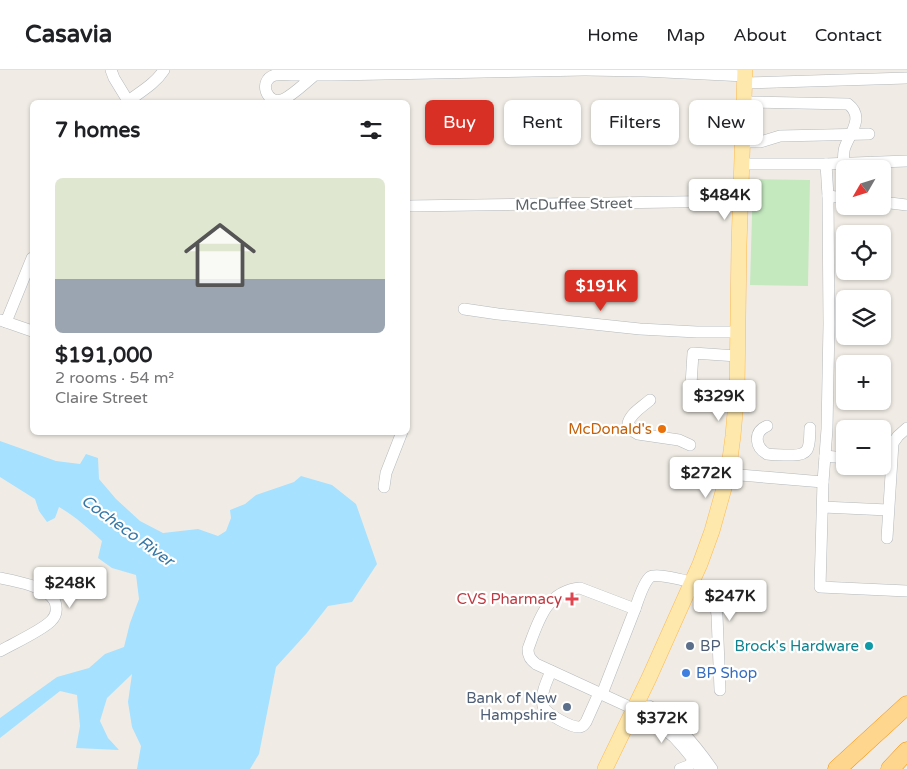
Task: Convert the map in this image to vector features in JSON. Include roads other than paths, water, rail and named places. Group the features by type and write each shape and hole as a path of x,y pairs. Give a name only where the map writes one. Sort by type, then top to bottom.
{"highway":[{"path":"837,769 907,705"},
{"path":"890,769 907,751"}],"main road":[{"path":"744,100 745,76"},
{"path":"607,768 700,564 712,531 728,474 737,390 743,145"}],"street":[{"path":"111,70 127,100"},
{"path":"131,100 152,84 164,70"},
{"path":"315,75 585,70 745,76 907,78"},
{"path":"763,102 848,104 855,113 856,121 844,150 843,160"},
{"path":"763,141 780,136 869,134"},
{"path":"891,162 907,161"},
{"path":"743,164 836,163"},
{"path":"826,164 829,324 827,428 823,482 820,587 907,591"},
{"path":"828,196 836,197"},
{"name":"McDuffee Street","path":"410,206 741,202"},
{"path":"891,203 907,205"},
{"path":"30,262 3,321 30,331"},
{"path":"464,309 640,329 688,332 738,332"},
{"path":"737,356 693,353 691,385 737,390"},
{"path":"650,400 634,413 630,419 628,423 633,431 638,434 679,440 690,445"},
{"path":"767,426 760,431 757,439 762,451 767,454 800,456 806,452 808,447 810,428"},
{"path":"891,448 893,443 906,430"},
{"path":"384,487 386,473 401,435"},
{"path":"825,456 836,457"},
{"path":"728,474 823,482"},
{"path":"887,475 887,538"},
{"path":"823,507 888,510"},
{"path":"551,671 543,692 543,705 549,714 555,718 581,727 586,722 600,694 645,583 654,575 692,582 708,592 714,599 716,605 720,690"},
{"path":"0,578 20,582 47,593 55,600 57,612 53,620 46,626 0,651"},
{"path":"635,610 580,588 557,595 542,615 528,649 528,655 536,664 634,709 662,726 698,765"},
{"path":"634,709 649,706 666,716 692,742 712,769"},
{"path":"680,769 698,765"}],"water":[{"name":"Cocheco River","path":"0,441 56,461 80,464 86,454 98,458 99,479 116,499 140,521 163,533 198,529 218,536 226,531 231,518 230,510 245,504 256,495 294,482 301,476 332,485 356,504 377,564 352,602 328,606 276,667 259,754 250,769 137,769 141,746 132,727 128,702 132,674 107,698 100,721 108,738 119,750 76,748 80,726 77,695 60,691 0,738 0,718 57,677 89,668 105,654 124,647 139,599 136,575 112,568 98,558 102,541 59,507 55,518 47,522 39,511 35,499 0,477"}],"place":[{"name":"McDonald's","path":"662,429"},
{"name":"CVS Pharmacy","path":"572,599"},
{"name":"BP","path":"690,646"},
{"name":"Brock's Hardware","path":"869,646"},
{"name":"BP Shop","path":"686,673"},
{"name":"Bank of New Hampshire","path":"567,707"}]}
